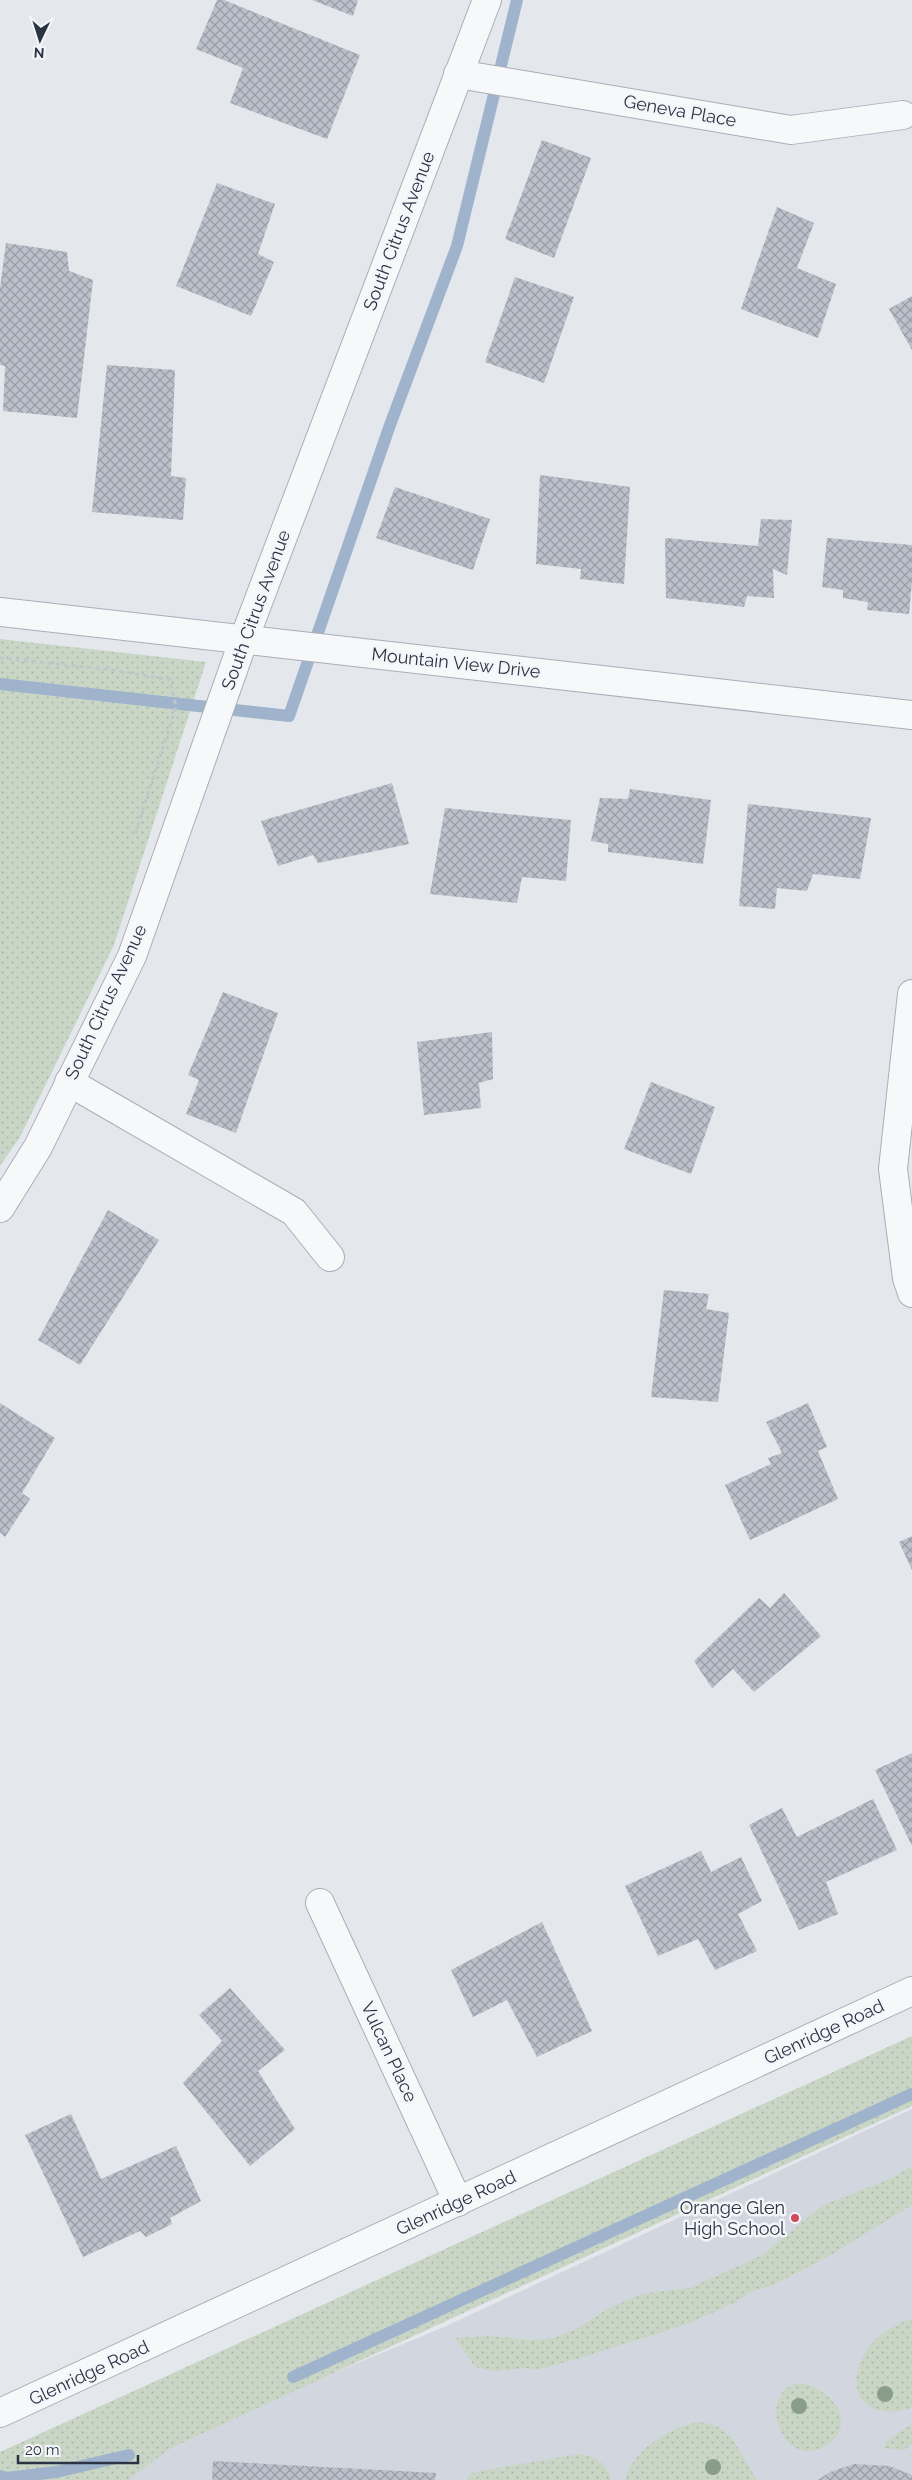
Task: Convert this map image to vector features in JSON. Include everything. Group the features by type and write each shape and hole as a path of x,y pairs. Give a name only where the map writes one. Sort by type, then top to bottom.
{"street":[{"name":"South Citrus Avenue","path":"0,1208 38,1146 132,956 244,639 487,0"},
{"name":"Geneva Place","path":"458,74 791,130 903,115"},
{"name":"Mountain View Drive","path":"0,612 912,715"},
{"path":"912,994 893,1168 907,1278 912,1293"},
{"path":"69,1082 294,1212 330,1257"},
{"name":"Vulcan Place","path":"320,1903 458,2202"},
{"name":"Glenridge Road","path":"0,2413 912,1991"}],"path":[{"path":"0,658 114,670 170,680 176,707 133,842"}],"shaded area":[{"name":"Orange Glen High School","path":"912,2109 912,2480 124,2480 140,2465 209,2425 444,2327"}],"green space":[{"path":"0,639 206,662 114,945 20,1137 0,1166"},
{"path":"912,2036 912,2106 171,2448 128,2480 0,2480 0,2452"},
{"path":"912,2166 912,2205 824,2259 773,2285 750,2292 738,2301 690,2323 536,2370 527,2368 495,2371 478,2368 473,2364 455,2338 491,2336 530,2340 554,2338 576,2329 609,2308 635,2297 647,2293 690,2288 762,2255 823,2205 890,2179"},
{"path":"912,2319 912,2408 887,2411 869,2406 859,2395 856,2379 861,2362 872,2344 889,2329"},
{"path":"798,2383 809,2385 819,2390 835,2405 840,2414 841,2424 838,2434 830,2443 814,2451 800,2450 788,2442 780,2430 776,2416 778,2402 785,2390"},
{"path":"698,2422 710,2424 727,2434 740,2451 757,2480 626,2480 629,2469 635,2459 644,2450 665,2434 688,2424"},
{"path":"912,2424 912,2443 905,2450 883,2448 888,2440"},
{"path":"579,2454 600,2461 611,2480 467,2480 470,2474 475,2472"}],"building":[{"path":"217,0 224,0 360,55 327,139 230,103 243,68 196,49"},
{"path":"312,0 358,0 353,16"},
{"path":"542,140 591,158 554,258 505,239"},
{"path":"217,183 275,204 258,254 274,262 251,316 176,286"},
{"path":"777,207 814,223 797,268 836,284 818,338 741,309"},
{"path":"6,243 67,252 69,271 93,280 77,418 3,411 5,366 0,365 0,288"},
{"path":"515,277 574,297 544,383 485,362"},
{"path":"912,296 912,350 889,309"},
{"path":"107,365 175,370 171,476 186,478 183,520 92,512"},
{"path":"540,475 630,487 624,584 580,579 581,569 536,564"},
{"path":"395,487 490,519 473,570 376,538"},
{"path":"761,519 792,520 787,575 773,569 774,598 747,596 744,607 666,598 665,538 758,546"},
{"path":"827,538 912,545 912,582 909,614 867,610 868,602 843,598 843,590 822,587"},
{"path":"392,783 409,844 318,863 313,855 278,866 261,821"},
{"path":"630,789 711,800 703,864 608,852 608,844 591,841 600,798 628,799"},
{"path":"748,804 871,818 860,879 813,874 807,891 777,888 775,909 739,906"},
{"path":"445,808 571,820 566,881 522,877 517,903 430,894"},
{"path":"223,992 278,1013 236,1133 186,1114 199,1080 188,1075"},
{"path":"492,1032 493,1079 479,1083 481,1108 424,1115 417,1042"},
{"path":"651,1082 715,1107 691,1174 624,1149"},
{"path":"108,1210 159,1240 80,1365 38,1340"},
{"path":"664,1290 709,1294 706,1309 729,1313 718,1402 651,1397"},
{"path":"0,1403 55,1438 22,1493 30,1499 5,1537 0,1533"},
{"path":"808,1403 827,1447 818,1451 838,1499 750,1540 725,1485 771,1464 768,1458 782,1453 766,1422"},
{"path":"912,1536 912,1570 899,1542"},
{"path":"784,1593 821,1636 754,1692 733,1669 712,1688 694,1661 759,1598 770,1608"},
{"path":"912,1753 912,1846 875,1770"},
{"path":"873,1799 897,1850 826,1882 838,1914 799,1930 749,1825 782,1808 797,1837"},
{"path":"701,1851 711,1872 741,1857 762,1901 738,1914 757,1951 715,1970 698,1939 658,1956 625,1886"},
{"path":"542,1922 592,2031 537,2057 507,2000 473,2017 451,1970"},
{"path":"230,1988 285,2050 258,2071 295,2129 250,2166 183,2083 222,2041 199,2015"},
{"path":"71,2114 101,2179 176,2146 201,2201 170,2218 172,2224 146,2237 140,2231 83,2257 25,2135"},
{"path":"213,2461 436,2473 435,2480 212,2480"},
{"path":"854,2464 889,2466 912,2475 912,2480 818,2480 830,2472"}],"waterway":[{"path":"0,684 289,716 390,425 457,246 517,0"},
{"path":"293,2377 912,2094"},
{"path":"0,2476 7,2478 56,2472 129,2455"}],"place":[{"name":"Orange Glen High School","path":"795,2218"}]}
